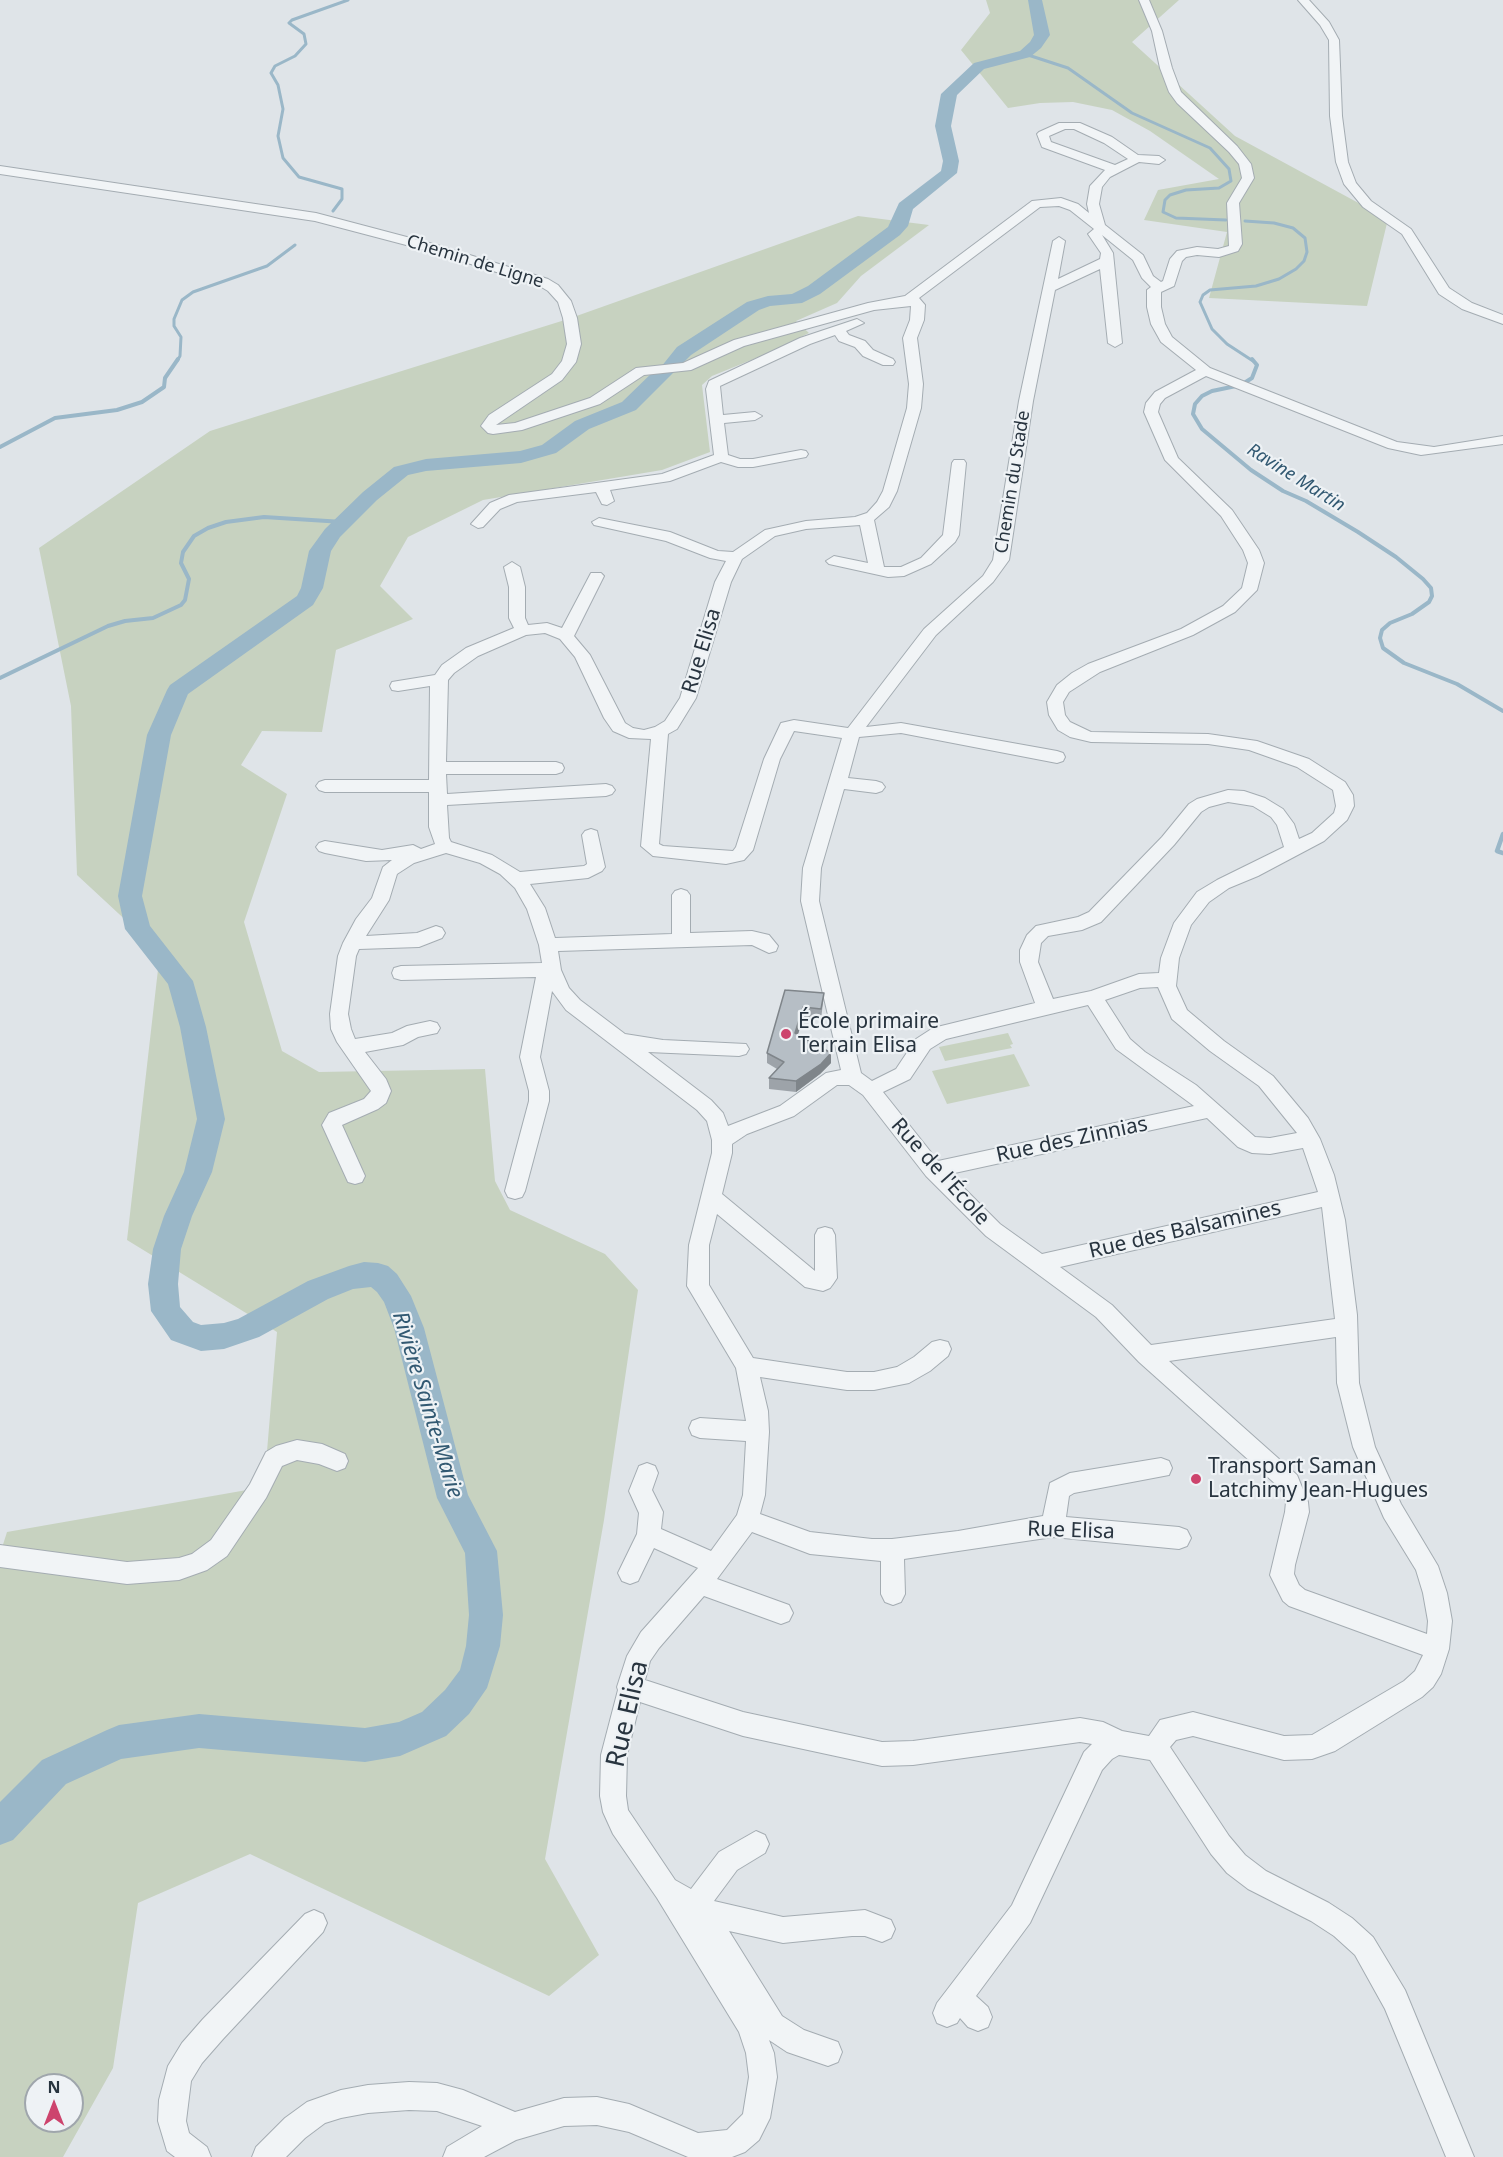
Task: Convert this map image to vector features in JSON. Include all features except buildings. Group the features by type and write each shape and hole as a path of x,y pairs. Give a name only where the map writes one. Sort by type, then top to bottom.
{"street":[{"path":"1144,0 1157,31 1166,68 1175,92 1181,101 1233,149 1245,164 1248,178 1233,203 1236,244 1234,248 1219,253 1182,254 1176,259 1169,283 1159,287 1152,294 1158,324 1166,339 1205,371 1406,449 1434,451 1503,440"},
{"path":"1303,0 1325,24 1334,40 1336,116 1342,162 1350,184 1367,204 1407,232 1444,291 1467,306 1503,320"},
{"path":"1114,169 1046,144 1043,134 1063,125 1076,125 1108,140 1134,158 1159,160"},
{"path":"1105,226 1094,204 1094,190 1099,181 1134,158"},
{"name":"Chemin de Ligne","path":"0,170 316,217 433,248 530,276 543,282 553,288 564,301 570,318 574,344 569,362 557,377 494,418 488,426 493,430 516,427 595,401 641,371 686,367 739,343 881,303 910,312"},
{"path":"721,457 714,384 805,341 838,330 910,312 1036,204 1053,201 1067,204 1105,226 1138,258 1148,278 1159,287"},
{"path":"1105,226 1094,234 1107,253 1115,343"},
{"name":"Chemin du Stade","path":"852,1077 810,901 812,868 853,733 930,632 988,579 1001,560 1026,401 1059,241"},
{"path":"1051,287 1106,261"},
{"path":"877,570 866,519 896,490 914,408 916,384 910,338 910,312"},
{"path":"838,330 844,338 860,344 868,353 888,362"},
{"path":"1157,1749 1161,1737 1169,1729 1193,1724 1284,1748 1305,1748 1326,1742 1413,1689 1424,1679 1432,1666 1437,1649 1440,1621 1435,1593 1426,1566 1392,1511 1364,1447 1348,1383 1346,1327 1335,1220 1330,1197 1310,1139 1301,1123 1266,1081 1217,1046 1179,1014 1169,995 1167,979 1170,958 1183,923 1203,897 1223,884 1318,837 1334,824 1345,806 1344,795 1338,786 1303,763 1272,751 1231,741 1091,737 1076,733 1064,726 1056,715 1055,702 1063,689 1078,678 1094,668 1187,632 1229,609 1249,590 1256,563 1251,550 1227,513 1172,460 1151,412 1153,403 1160,395 1205,371"},
{"path":"716,420 755,416"},
{"path":"478,524 495,506 504,501 604,494 665,478 721,457 738,463 753,463 801,454"},
{"path":"834,561 897,572 920,564 949,539 959,463"},
{"name":"Rue Elisa","path":"660,732 671,725 688,698 723,582 736,557 756,541 787,528 866,519"},
{"path":"599,522 659,534 715,555 736,557"},
{"path":"512,567 517,587 517,618 523,630"},
{"path":"566,636 596,576"},
{"path":"355,1176 332,1125 336,1118 371,1104 379,1098 381,1092 379,1084 350,1047 341,1029 339,1014 342,985 352,943 380,900 389,871 403,861 431,853 445,846 440,838 438,827 437,696 440,679 448,669 467,655 523,630 548,628 566,636 582,655 612,718 619,727 629,733 644,735 660,732 651,846 659,852 726,858 738,856 744,850 772,759 787,727 794,725 853,733 901,728 1057,757"},
{"path":"398,686 440,679"},
{"path":"439,784 556,768"},
{"path":"838,782 876,787"},
{"path":"325,786 439,784 606,790"},
{"path":"1047,1009 1029,962 1029,950 1033,940 1042,930 1082,923 1095,917 1168,841 1195,808 1203,803 1228,796 1244,796 1259,802 1276,813 1285,824 1294,850"},
{"path":"516,879 588,872 596,867 591,835"},
{"name":"Rue Elisa","path":"325,847 352,854 382,856 445,846 486,859 506,870 516,879 536,908 548,945 552,970 561,991 573,1005 704,1105 716,1118 722,1140 722,1153 699,1245 698,1286 746,1366 758,1410 755,1486 747,1520 700,1584 650,1640 639,1656 629,1687 614,1755 613,1796 616,1812 622,1826 666,1888 699,1908 783,1930 852,1923 865,1923 882,1929"},
{"path":"681,896 681,941"},
{"path":"352,943 419,940 436,933"},
{"path":"548,945 752,938 763,940 769,946"},
{"path":"400,973 552,970"},
{"path":"515,1191 539,1101 539,1091 530,1057 531,1046 545,977 552,970"},
{"path":"870,1090 895,1079 909,1068 920,1049 930,1038 940,1033 1093,997 1138,981 1167,979"},
{"path":"1093,997 1123,1044 1138,1057 1189,1090 1252,1145 1270,1146 1310,1139"},
{"path":"350,1047 396,1040 414,1031 430,1028"},
{"name":"Rue Elisa","path":"619,1040 630,1044 663,1047 739,1049"},
{"path":"722,1140 740,1128 787,1111 833,1078 852,1077"},
{"name":"Rue de l'École","path":"852,1077 870,1090 933,1170 993,1230 1104,1311 1147,1355 1289,1482 1298,1502 1282,1575 1291,1593 1297,1598 1437,1649"},
{"name":"Rue des Zinnias","path":"933,1170 1212,1110"},
{"path":"711,1197 812,1281 823,1282 826,1278 825,1234"},
{"name":"Rue des Balsamines","path":"1040,1263 1330,1197"},
{"path":"1147,1355 1346,1327"},
{"path":"746,1366 847,1381 874,1381 901,1376 922,1364 940,1349"},
{"path":"700,1428 758,1432"},
{"path":"0,1556 127,1573 179,1569 199,1562 219,1548 258,1491 274,1459 284,1453 297,1450 322,1454 338,1461"},
{"path":"1053,1526 1058,1490 1070,1483 1161,1468"},
{"path":"630,1573 649,1535 651,1512 640,1491 647,1473"},
{"name":"Rue Elisa","path":"747,1520 810,1543 892,1550 958,1542 1028,1528 1053,1526 1179,1538"},
{"path":"649,1535 715,1564"},
{"path":"892,1550 893,1594"},
{"path":"700,1584 781,1613"},
{"path":"629,1687 743,1724 882,1754 913,1753 1080,1730 1103,1734 1118,1743 1157,1749 1220,1845 1236,1864 1257,1880 1320,1912 1343,1927 1364,1946 1395,2000 1460,2157"},
{"path":"978,2018 953,2006 1021,1914 1093,1761 1103,1750 1118,1743"},
{"path":"699,1908 728,1861 756,1844"},
{"path":"457,2157 494,2135 515,2126 564,2112 597,2111 629,2118 698,2147 719,2147 735,2142 749,2130 756,2118 761,2101 763,2077 760,2053 750,2025 666,1888"},
{"name":"Rue Elisa","path":"699,1908 772,2026 797,2042 828,2052"},
{"path":"197,2157 177,2141 172,2121 178,2076 192,2053 213,2029 314,1923"},
{"path":"266,2157 295,2128 316,2112 368,2099 409,2096 437,2097 463,2104 515,2126"}],"green space":[{"path":"986,0 1179,0 1132,42 1235,136 1388,219 1367,306 1209,298 1227,232 1144,220 1158,190 1219,179 1150,131 1112,110 1073,102 1040,103 1008,108 961,50 990,13"},
{"path":"858,216 929,225 861,276 837,303 796,321 809,333 712,376 702,385 710,452 662,470 483,500 408,537 380,586 413,619 336,650 322,732 262,731 241,765 287,794 244,922 282,1051 319,1072 485,1069 495,1181 510,1210 605,1254 638,1290 604,1520 545,1859 599,1955 549,1996 250,1854 138,1903 113,2068 84,2120 84,2073 24,2073 24,2133 76,2133 63,2157 0,2157 0,1554 7,1532 264,1487 277,1332 127,1240 160,952 77,875 71,706 39,548 210,431 568,319"},
{"path":"1008,1033 1013,1044 1010,1045 1012,1048 945,1061 939,1047"},
{"path":"1014,1054 1030,1086 947,1104 932,1071"}],"waterway":[{"path":"333,211 342,199 342,189 299,177 283,158 278,136 283,109 278,85 271,73 275,66 295,56 306,44 304,34 289,23 292,20 348,0"},
{"name":"Rivière Sainte-Marie","path":"670,366 684,351 753,306 768,301 796,299 814,290 899,226 905,207 949,173 951,161 943,126 949,94 979,66 1025,54 1036,45 1042,35 1035,0"},
{"name":"Ravine Martin","path":"1025,54 1068,68 1132,113 1210,148 1229,169 1231,181 1219,188 1186,190 1170,195 1165,200 1163,212 1176,218 1226,220"},
{"name":"Ravine Martin","path":"1245,221 1274,223 1293,228 1305,238 1307,252 1304,261 1296,269 1279,279 1256,286 1210,290 1203,295 1200,302 1212,329 1227,344 1253,361"},
{"path":"177,361 180,356 181,337 174,326 174,319 182,300 193,292 267,266 295,245"},
{"path":"0,447 55,418 117,410 142,402 164,387 165,378 178,359"},
{"name":"Ravine Martin","path":"1252,359 1257,365 1252,378 1241,385 1212,391 1202,396 1195,404 1193,414 1202,429 1251,470 1283,491 1306,501 1358,532 1396,557 1423,579 1431,588 1432,596 1429,602 1412,614 1390,623 1382,630 1380,638 1383,648 1404,663 1457,684 1503,711"},
{"name":"Rivière Sainte-Marie","path":"0,1827 54,1772 119,1742 199,1731 365,1745 400,1739 434,1724 457,1702 475,1677 483,1646 486,1615 481,1551 453,1498 409,1328 396,1296 387,1283 378,1275 364,1274 349,1278 318,1290 248,1328 224,1336 201,1338 182,1331 166,1311 163,1284 167,1249 178,1216 198,1172 211,1119 193,1027 180,981 138,929 130,896 159,735 178,690 305,600 312,588 320,551 343,522 401,471 426,465 521,457 549,449 582,425 629,406 664,372"},
{"path":"0,678 108,626 125,621 153,618 181,605 185,600 189,579 181,563 183,552 194,536 208,528 226,522 264,517 343,522"},
{"name":"Ravine Martin","path":"1503,834 1497,851 1503,853"}],"place":[{"name":"École primaire Terrain Elisa","path":"786,1034"},
{"name":"Transport Saman Latchimy Jean-Hugues","path":"1196,1479"}]}
